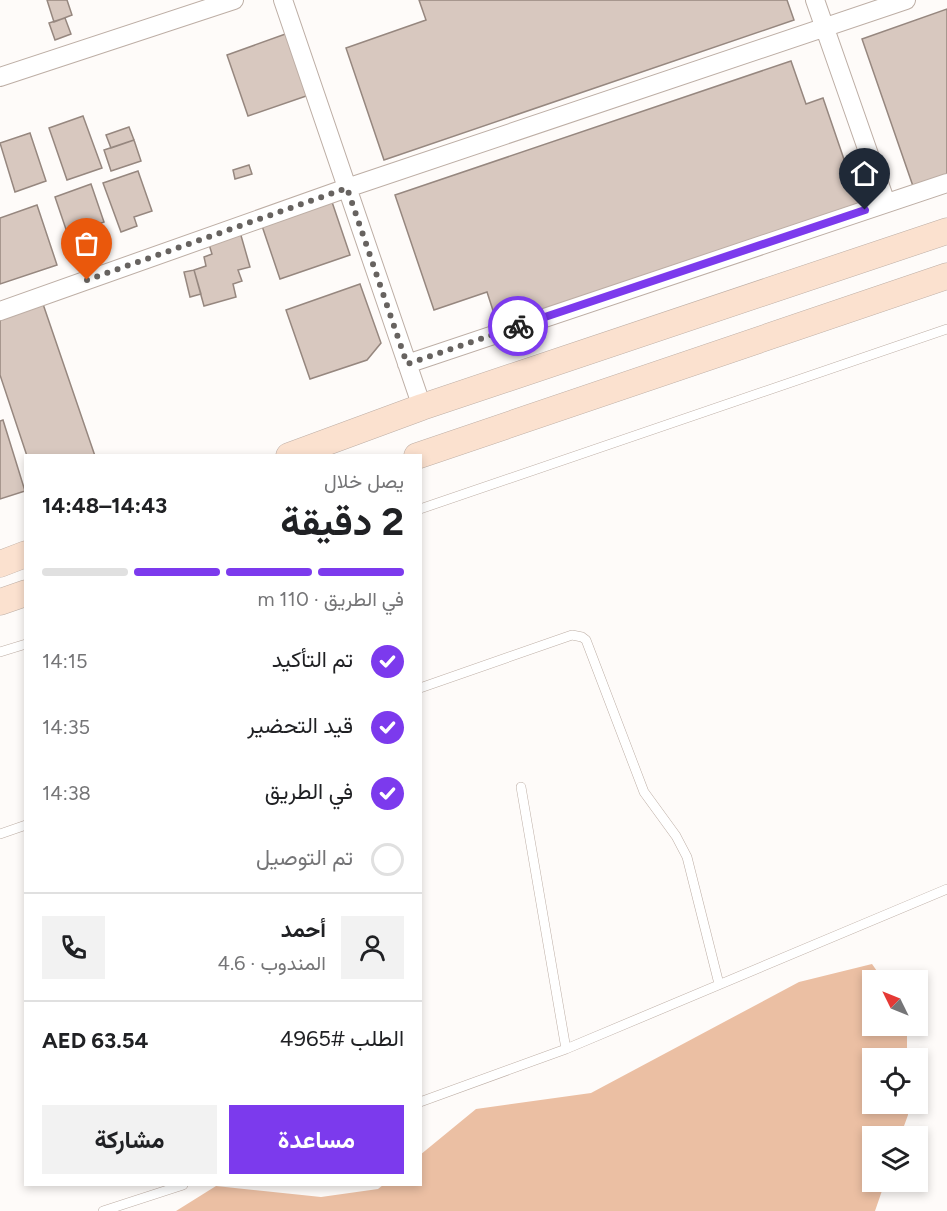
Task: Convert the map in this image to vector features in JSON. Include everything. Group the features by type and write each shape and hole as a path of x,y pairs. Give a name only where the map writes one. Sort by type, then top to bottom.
{"main road":[{"path":"294,454 422,407 947,231"},
{"path":"422,454 947,276"},
{"path":"0,564 24,555"},
{"path":"0,602 24,594"}],"street":[{"path":"283,0 422,407"},
{"path":"815,0 886,203"},
{"path":"0,311 347,188 906,0"},
{"path":"0,77 224,1"},
{"path":"407,364 947,183"}],"lane":[{"path":"422,508 947,329"},
{"path":"422,687 572,635 586,640 644,792 676,836 687,857 719,984"},
{"path":"0,652 24,645"},
{"path":"521,787 566,1049"},
{"path":"0,834 24,826"},
{"path":"422,1101 566,1049 947,889"},
{"path":"103,1211 180,1186"}],"shaded area":[{"path":"872,964 876,970 862,970 862,1036 907,1036 907,1048 862,1048 862,1114 908,1114 904,1126 862,1126 862,1192 882,1192 875,1211 176,1211 216,1186 321,1197 378,1189 382,1186 422,1186 422,1153 476,1109 591,1093 799,982"}],"building":[{"path":"47,0 67,0 72,15 54,22"},
{"path":"419,0 787,0 794,20 384,160 346,48 426,20"},
{"path":"947,9 947,178 914,189 862,39"},
{"path":"65,18 71,34 55,40 49,23"},
{"path":"291,32 312,94 248,116 227,55"},
{"path":"791,61 806,104 823,98 860,206 499,329 487,292 434,310 395,195"},
{"path":"83,116 102,168 67,180 49,128"},
{"path":"129,127 134,140 111,148 106,135"},
{"path":"30,133 46,181 15,192 0,143"},
{"path":"134,140 141,161 111,171 104,150"},
{"path":"249,165 252,174 235,179 233,170"},
{"path":"138,171 152,211 134,217 137,226 121,232 103,183"},
{"path":"91,184 104,222 84,229 87,238 71,244 55,197"},
{"path":"331,199 350,255 280,279 261,223"},
{"path":"37,205 57,265 0,284 0,218"},
{"path":"240,232 250,267 238,270 242,281 233,284 236,297 204,306 194,270 206,266 204,257 212,254 208,241"},
{"path":"194,270 201,294 190,297 184,272"},
{"path":"360,284 381,343 367,360 310,379 286,310"},
{"path":"43,304 94,454 26,454 0,375 0,319"},
{"path":"3,420 24,491 0,499 0,421"}],"way so far":[{"path":"87,280 347,188 407,364 518,326"}],"route":[{"path":"518,326 865,210"}]}
